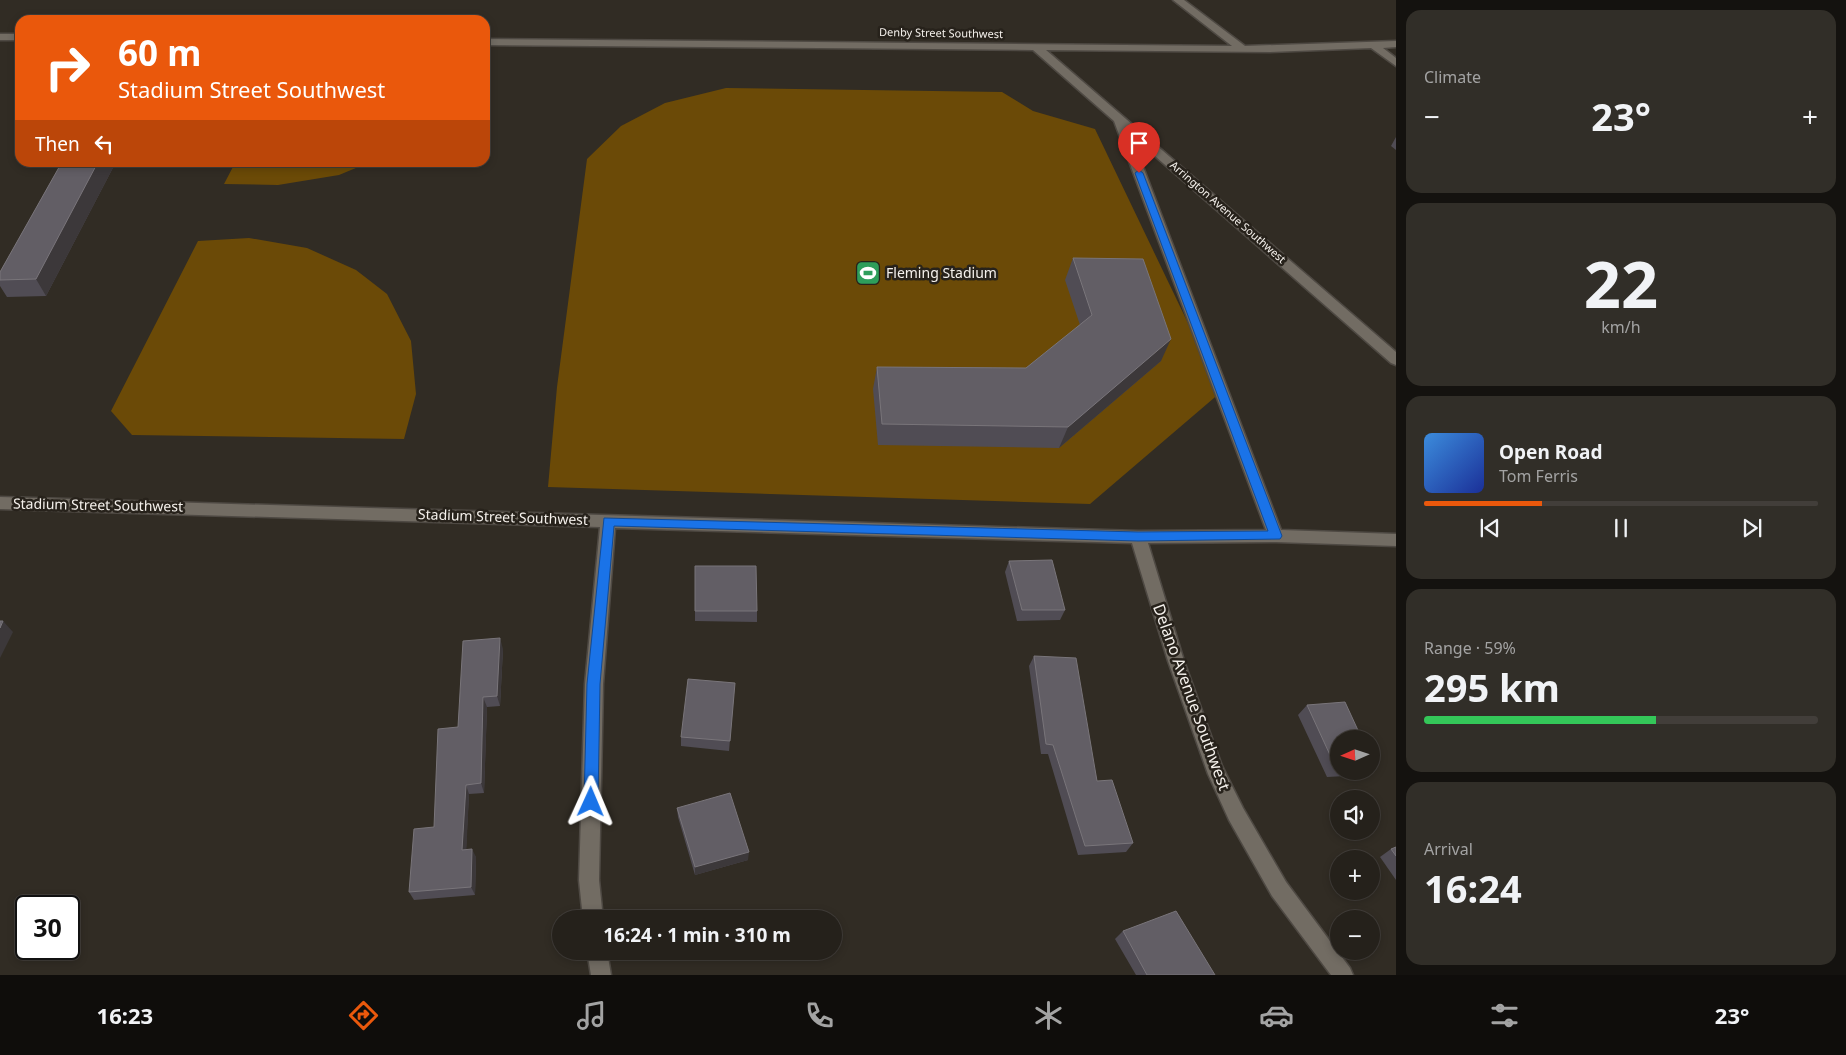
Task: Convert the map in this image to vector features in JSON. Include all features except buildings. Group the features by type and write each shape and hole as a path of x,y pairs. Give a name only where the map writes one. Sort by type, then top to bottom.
{"street":[{"path":"1178,0 1242,49"},
{"path":"0,37 15,37"},
{"name":"Denby Street Southwest","path":"490,42 1242,49 1396,44"},
{"path":"1374,45 1396,63"},
{"name":"Arrington Avenue Southwest","path":"1036,47 1396,360"},
{"path":"1118,118 1276,536"},
{"name":"Stadium Street Southwest","path":"0,503 1138,537 1276,536 1396,540"},
{"path":"592,910 589,880 594,684 608,521"},
{"name":"Delano Avenue Southwest","path":"1138,537 1176,661 1218,776 1236,814 1279,889 1342,975"},
{"path":"598,960 601,975"}],"shaded area":[{"name":"Fleming Stadium","path":"726,88 1002,92 1033,111 1095,129 1221,392 1090,504 548,487 557,387 587,159 621,126 665,103"},
{"path":"233,167 358,167 339,175 278,185 224,184"},
{"path":"249,238 307,248 356,270 387,294 411,341 416,394 404,439 132,435 111,411 198,241"}],"place":[{"name":"Fleming Stadium","path":"868,273"}],"route":[{"path":"591,802 594,684 608,521 1138,537 1276,536 1139,173"}]}
